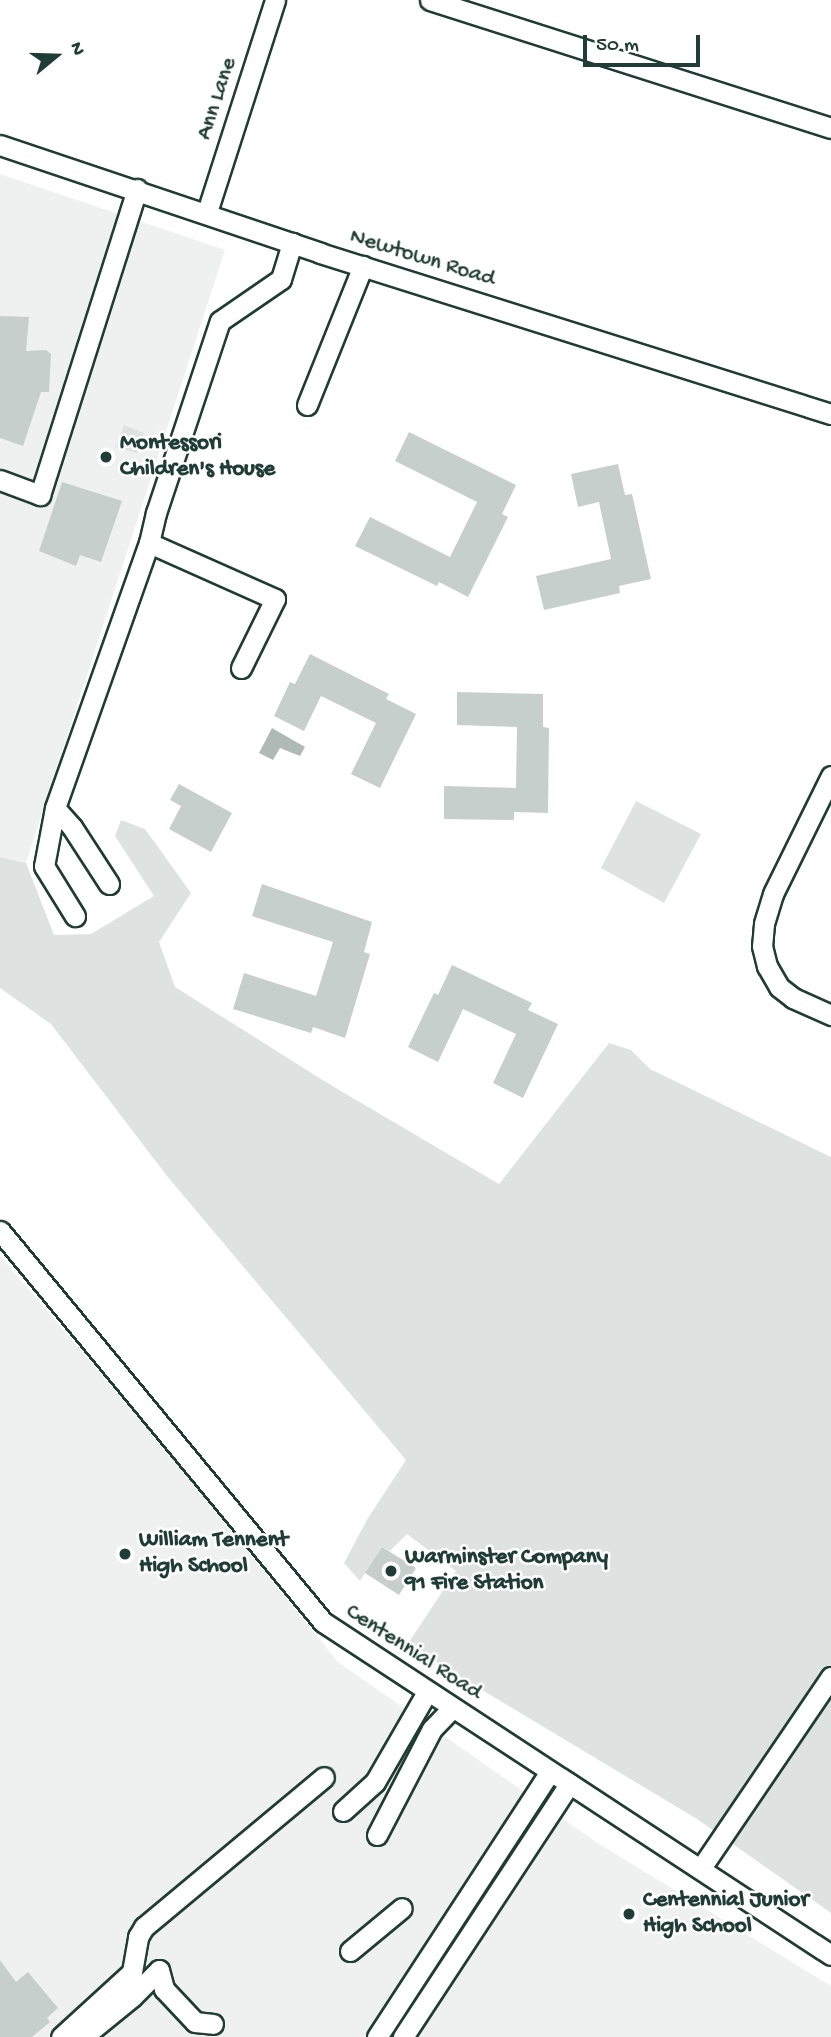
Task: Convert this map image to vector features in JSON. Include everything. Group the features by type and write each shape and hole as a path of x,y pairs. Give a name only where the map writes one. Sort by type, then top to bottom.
{"street":[{"name":"Ann Lane","path":"207,212 275,0"},
{"path":"430,0 831,128"},
{"name":"Newtown Road","path":"0,145 363,266 831,414"},
{"path":"0,480 40,495 137,189"},
{"path":"75,916 44,866 55,808 149,543 156,513 220,321 281,279 292,243"},
{"path":"307,405 363,266"},
{"path":"149,543 275,599 241,668"},
{"path":"831,776 773,894 764,924 762,946 767,966 779,987 793,998 831,1015"},
{"path":"55,808 72,827 109,884"},
{"name":"Centennial Road","path":"0,1231 323,1622 831,1955"},
{"path":"701,1868 831,1676"},
{"path":"343,1811 374,1782 427,1692"},
{"path":"377,1835 432,1729 452,1708"},
{"path":"377,2037 550,1772"},
{"path":"61,2037 103,2002 130,1972 138,1937 144,1927 324,1777"},
{"path":"374,1782 396,1798"},
{"path":"403,2037 569,1784"},
{"path":"350,1951 402,1908"},
{"path":"130,1972 159,1970"},
{"path":"159,1970 164,1989 205,2031"},
{"path":"83,2037 132,1997 159,1970"}],"shaded area":[{"path":"0,174 225,250 26,863 0,857"},
{"path":"124,425 144,433 137,453 116,447"},
{"path":"272,728 305,747 300,756 280,748 273,760 259,753"},
{"path":"636,801 701,834 664,903 601,868"},
{"path":"121,820 145,829 191,893 159,942 175,987 324,1081 499,1184 609,1043 631,1050 650,1069 831,1157 831,1913 697,1819 442,1666 409,1642 456,1571 407,1534 390,1551 382,1547 360,1581 344,1563 368,1518 406,1460 167,1176 51,1024 0,988 0,857 26,863 54,935 91,934 154,896 115,836"},
{"name":"William Tennent High School","path":"0,1256 163,1446 338,1662 596,1842 831,1986 831,2037 0,2037"}],"building":[{"path":"0,316 29,317 26,351 46,350 51,354 49,392 41,392 23,446 0,438"},
{"path":"409,432 516,485 502,514 508,517 468,597 439,582 437,586 355,546 370,517 450,557 477,502 395,461"},
{"path":"618,464 625,495 632,494 651,579 619,586 620,593 544,610 536,576 611,559 599,502 578,507 571,474"},
{"path":"62,482 122,501 101,562 80,555 76,566 39,551"},
{"path":"310,654 389,694 386,699 416,714 380,788 351,774 376,723 321,696 304,731 274,716 290,682 295,684"},
{"path":"457,692 543,694 543,727 549,728 548,813 514,812 514,820 444,819 444,786 516,788 517,727 457,725"},
{"path":"179,784 232,813 211,852 169,829 181,806 170,800"},
{"path":"262,884 372,922 364,952 370,954 345,1038 313,1027 311,1033 233,1009 244,973 316,996 333,942 252,916"},
{"path":"452,965 532,1003 528,1010 558,1024 523,1098 493,1083 516,1034 463,1009 438,1062 408,1047 434,993 438,995"},
{"name":"Warminster Company 91 Fire Station","path":"382,1547 416,1568 399,1595 365,1573"},
{"path":"0,1960 16,1982 28,1972 58,2008 47,2018 50,2022 32,2037 0,2037"}],"place":[{"name":"Montessori Children's House","path":"106,457"},
{"name":"William Tennent High School","path":"125,1554"},
{"name":"Warminster Company 91 Fire Station","path":"391,1571"},
{"name":"Centennial Junior High School","path":"629,1914"}]}
